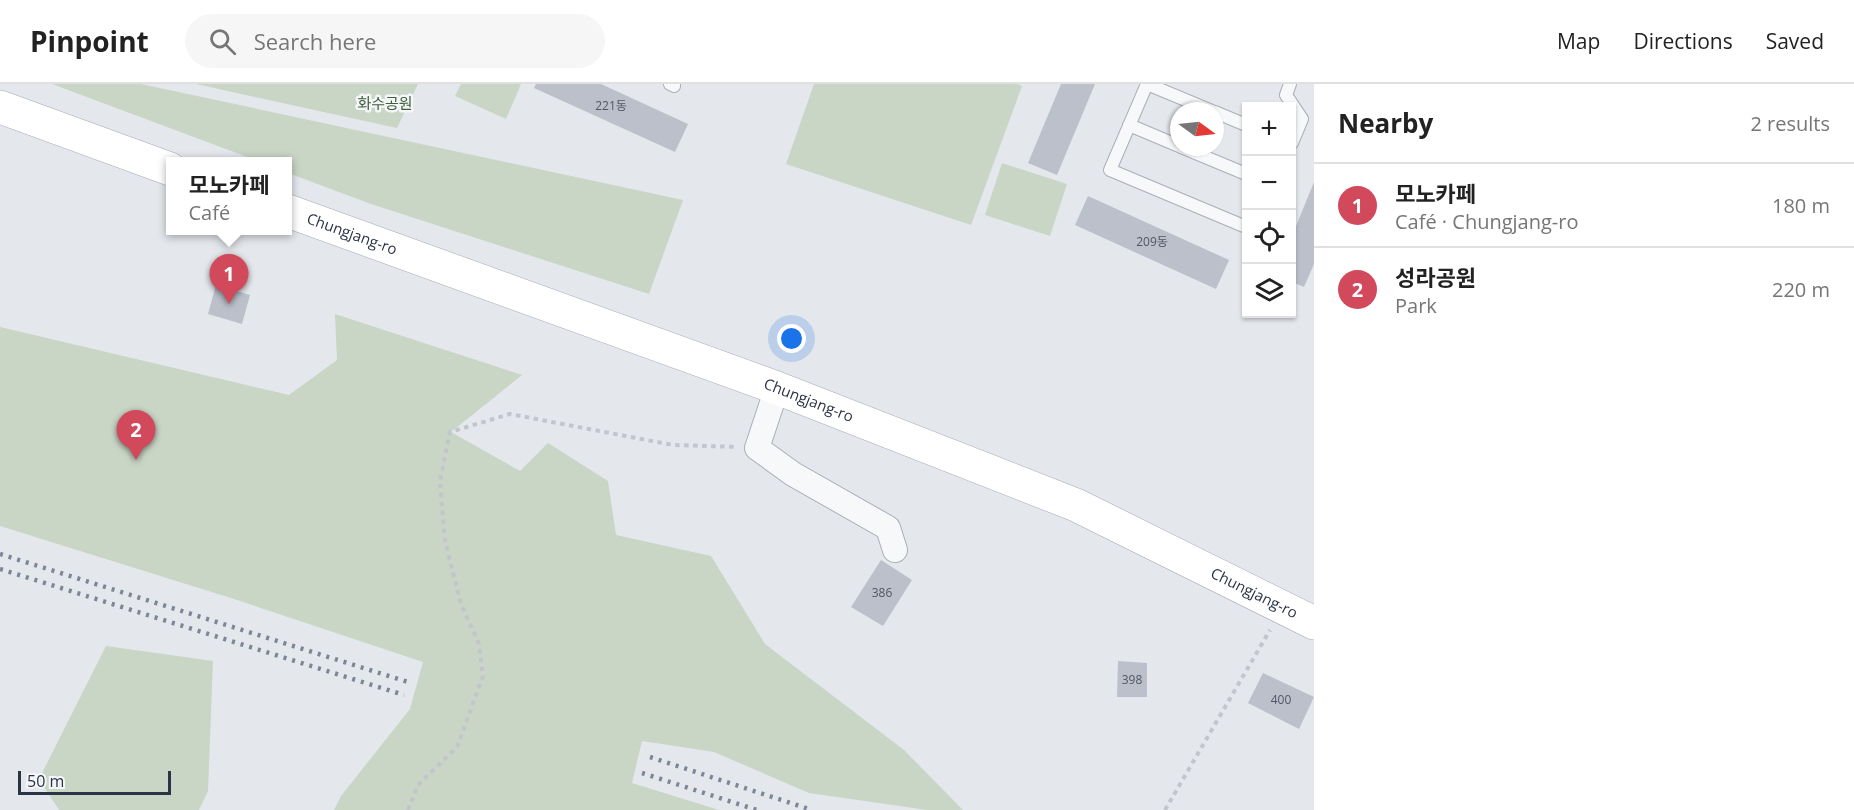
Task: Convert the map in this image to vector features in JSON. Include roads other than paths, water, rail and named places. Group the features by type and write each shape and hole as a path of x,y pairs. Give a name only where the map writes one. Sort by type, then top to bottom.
{"main road":[{"path":"0,107 166,167"},
{"name":"Chungjang-ro","path":"292,212 777,388 1076,505 1314,623"}],"street":[{"path":"777,388 757,448 794,474 888,528 895,550"}],"lane":[{"path":"670,84 674,86 674,84"},
{"path":"1189,102 1147,84 1110,170 1242,225"},
{"path":"1288,85 1286,95 1291,102"},
{"path":"1296,110 1302,119 1296,133"},
{"path":"1224,116 1242,123"},
{"path":"1129,125 1170,143"},
{"path":"1202,156 1242,172"}],"railway":[{"path":"0,554 408,682"},
{"path":"0,569 404,695"},
{"path":"650,757 812,810"},
{"path":"642,773 757,810"}],"place":[{"name":"모노카페","path":"229,304"},
{"name":"성라공원","path":"136,460"}],"park label":[{"name":"화수공원","path":"385,104"}]}
